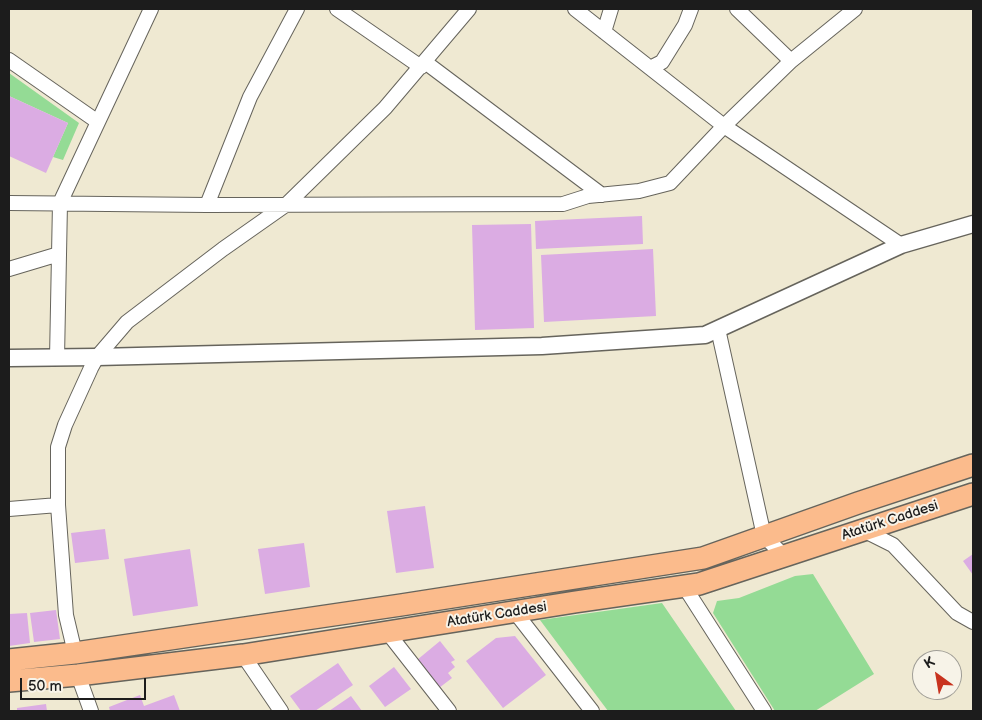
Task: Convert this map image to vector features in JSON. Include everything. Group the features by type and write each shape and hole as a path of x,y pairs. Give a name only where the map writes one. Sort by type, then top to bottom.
{"main road":[{"path":"9,660 75,653 402,605 703,558 973,464"},
{"name":"Atatürk Caddesi","path":"9,681 78,675 243,655 699,584 973,494"}],"street":[{"path":"57,358 60,203 151,9"},
{"path":"207,206 250,96 297,9"},
{"path":"337,9 423,64 602,194"},
{"path":"75,653 66,616 58,505 58,447 65,425 97,357 127,322 222,249 287,204 385,108 469,9"},
{"path":"575,9 724,126 901,246"},
{"path":"604,32 611,9"},
{"path":"650,68 662,62 685,26 691,9"},
{"path":"737,9 791,61"},
{"path":"9,203 207,206 287,204 563,204 588,196 638,191 670,183 724,126 791,61 855,9"},
{"path":"9,60 98,122"},
{"path":"9,358 542,346 706,335 901,246 973,224"},
{"path":"9,269 59,254"},
{"path":"718,329 764,536 784,556"},
{"path":"9,509 58,505"},
{"path":"863,530 893,546 957,613 973,622"},
{"path":"684,586 764,711"},
{"path":"515,612 592,711"},
{"path":"388,633 449,711"},
{"path":"243,655 281,711"},
{"path":"78,675 90,711"}],"green space":[{"path":"9,73 79,123 63,160 53,157 68,123 9,96"},
{"path":"813,574 874,674 815,711 775,711 713,613 717,601 739,598 795,576"},
{"path":"662,603 736,711 608,711 540,620"}],"building":[{"path":"9,96 68,123 46,173 9,156"},
{"path":"642,216 643,244 536,249 535,221"},
{"path":"531,224 534,328 475,330 472,225"},
{"path":"653,249 656,316 544,322 541,255"},
{"path":"425,506 434,568 396,573 387,511"},
{"path":"105,529 109,559 75,563 71,533"},
{"path":"304,543 310,587 265,594 258,549"},
{"path":"190,549 198,606 133,616 124,559"},
{"path":"973,554 973,575 963,561"},
{"path":"56,610 60,639 34,642 30,613"},
{"path":"27,613 30,643 9,646 9,614"},
{"path":"515,636 546,675 503,708 466,661 496,638"},
{"path":"440,641 455,660 451,662 455,667 448,673 452,678 439,688 417,660"},
{"path":"338,663 353,685 315,711 301,711 290,696"},
{"path":"394,667 411,689 385,707 369,686"},
{"path":"140,695 144,706 174,695 180,711 110,711 109,707"},
{"path":"351,696 362,711 329,711"},
{"path":"46,704 47,711 17,711 17,708"}]}
